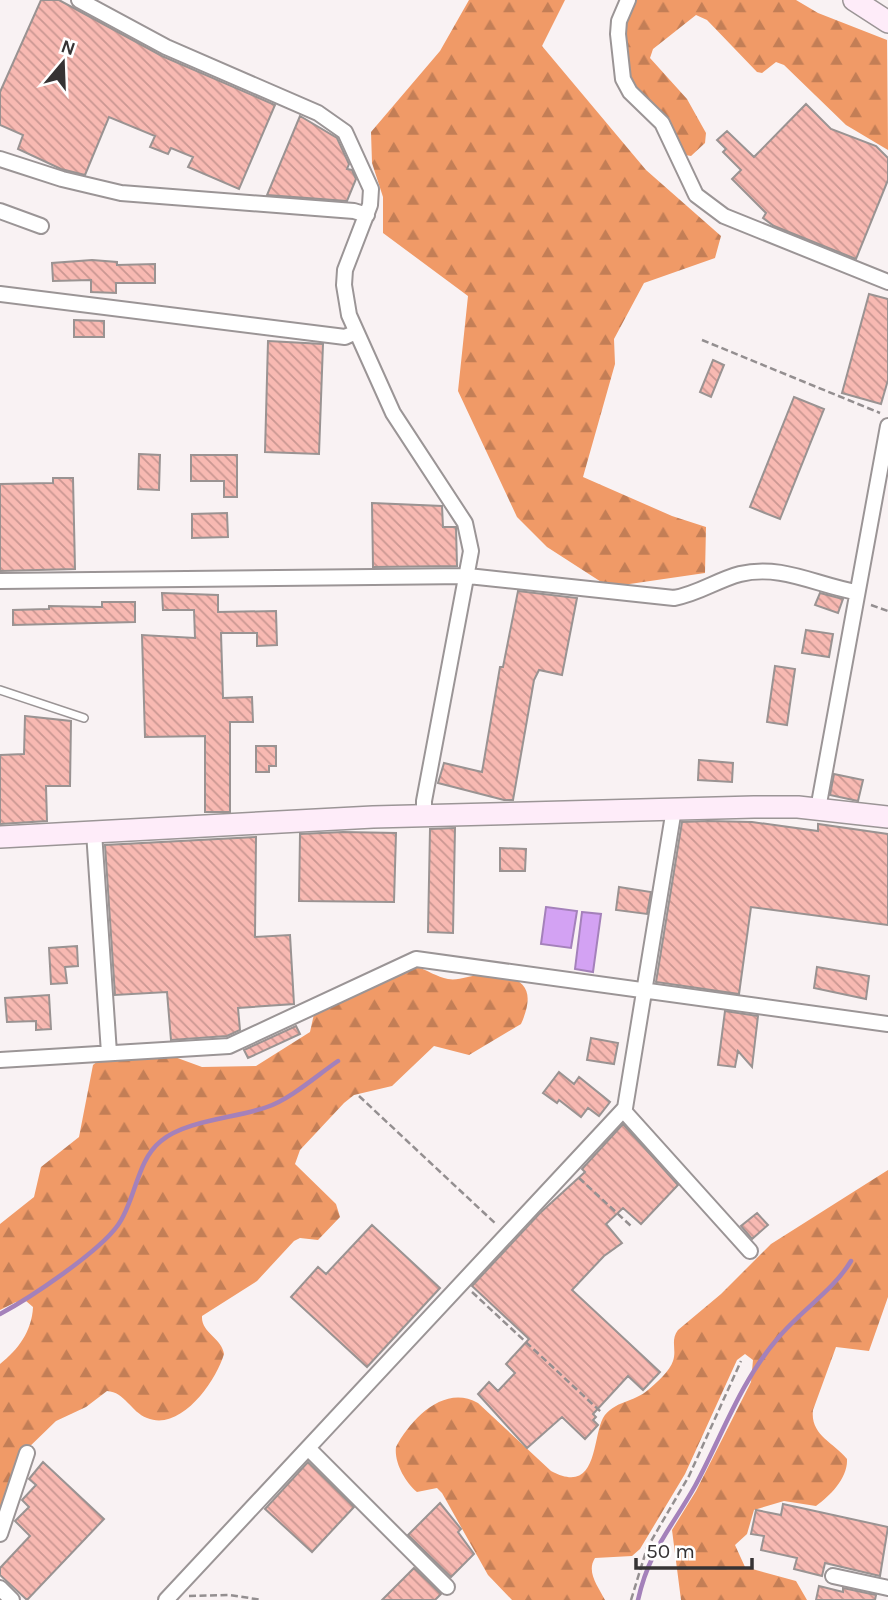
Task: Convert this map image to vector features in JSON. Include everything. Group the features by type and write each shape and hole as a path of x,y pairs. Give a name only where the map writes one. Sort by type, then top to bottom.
{"street":[{"path":"79,0 166,47 333,121 350,139 366,174 371,189 367,215 349,255 344,285 345,300 356,332 393,413 465,523 471,551 424,801 424,815"},
{"path":"628,0 619,21 618,34 623,79 630,92 663,123 696,195 724,216 888,282"},
{"path":"854,0 888,22"},
{"path":"0,159 62,179 121,193 354,211 367,215"},
{"path":"0,211 41,226"},
{"path":"0,294 345,337 356,332"},
{"path":"818,809 888,426"},
{"path":"0,581 468,576 674,598 740,574 771,571 856,592"},
{"path":"166,1600 623,1110 674,808"},
{"path":"0,837 424,815 674,808 818,809 888,817"},
{"path":"94,832 109,1053"},
{"path":"0,1060 229,1046 416,959 888,1024"},
{"path":"623,1110 750,1251"},
{"path":"308,1448 447,1587"},
{"path":"0,1534 27,1453"},
{"path":"833,1576 888,1588"},
{"path":"0,1588 12,1600"}],"lane":[{"path":"0,690 84,718"}],"path":[{"path":"702,340 888,416"},
{"path":"359,1096 507,1235"},
{"path":"569,1168 631,1226"},
{"path":"462,1282 601,1412"},
{"path":"631,1600 647,1548 689,1476 741,1361"},
{"path":"179,1586 189,1596 230,1595 262,1600"}],"green space":[{"path":"469,0 565,0 542,46 646,170 721,236 715,258 644,283 614,339 615,364 583,477 672,516 706,527 705,573 609,587 547,547 517,517 458,391 468,296 383,233 383,197 372,163 371,132 440,51"},
{"path":"634,0 796,0 818,13 887,40 888,150 846,125 784,65 776,62 762,73 757,72 707,20 696,15 653,49 650,58 687,99 706,133 705,143 691,156 685,155 667,120 634,88 628,77 625,22"},
{"path":"417,967 448,979 494,975 515,980 522,984 528,999 521,1024 469,1055 434,1046 392,1086 354,1095 344,1103 300,1150 295,1164 336,1204 340,1217 318,1240 300,1238 294,1241 257,1281 202,1316 205,1327 220,1344 224,1354 205,1390 184,1411 172,1418 147,1418 119,1395 107,1391 86,1407 56,1421 24,1452 0,1519 0,1364 13,1353 23,1339 30,1324 33,1307 26,1301 16,1302 0,1310 0,1224 34,1197 41,1167 79,1137 93,1065 98,1061 172,1056 202,1067 256,1066 310,1032 314,1014"},
{"path":"888,1170 888,1297 869,1351 836,1347 813,1410 813,1419 819,1432 847,1459 845,1473 832,1492 816,1506 784,1501 754,1510 747,1534 735,1545 745,1567 796,1581 807,1600 681,1600 672,1530 696,1491 751,1382 753,1360 745,1354 737,1360 685,1474 640,1549 632,1556 595,1558 592,1574 605,1600 512,1600 488,1575 442,1493 437,1488 417,1492 405,1477 396,1453 402,1436 430,1407 453,1398 465,1398 478,1403 551,1471 566,1477 577,1476 585,1471 603,1418 612,1408 643,1394 669,1369 674,1357 674,1338 678,1330 721,1294 771,1244"}],"shaded area":[{"path":"546,907 577,911 571,948 541,944"},
{"path":"582,912 601,914 593,972 575,969"}],"building":[{"path":"41,0 59,0 162,56 275,105 239,189 188,167 193,157 171,148 168,154 150,147 155,136 109,117 85,175 61,169 18,149 23,135 0,125 0,92"},
{"path":"806,104 831,129 876,146 888,158 888,180 856,259 774,226 763,218 766,213 732,179 741,170 723,152 726,149 717,140 727,131 754,157"},
{"path":"300,116 337,138 349,164 347,169 352,170 356,179 347,201 267,195"},
{"path":"92,260 117,262 117,265 155,264 155,283 116,283 116,293 91,292 91,280 53,281 52,263"},
{"path":"869,294 888,299 888,380 881,404 842,393"},
{"path":"74,320 104,321 104,337 74,337"},
{"path":"268,341 323,344 319,454 265,452"},
{"path":"713,360 724,365 711,397 700,392"},
{"path":"794,397 824,409 780,519 750,507"},
{"path":"139,454 160,455 159,490 138,489"},
{"path":"191,455 237,455 237,497 224,497 224,481 191,481"},
{"path":"53,478 73,478 75,569 0,571 0,484 53,483"},
{"path":"372,503 442,506 443,527 456,527 457,566 373,567"},
{"path":"227,513 228,537 192,538 192,514"},
{"path":"518,591 577,598 562,675 539,670 534,680 513,800 504,800 438,783 444,763 482,772 500,667 503,667"},
{"path":"162,593 218,595 218,612 276,611 277,645 257,646 257,633 221,633 223,698 252,697 253,722 230,722 230,812 205,812 205,736 145,737 142,635 195,638 194,610 163,610"},
{"path":"820,593 843,599 838,613 815,605"},
{"path":"102,602 135,602 135,622 13,625 13,610 49,609 49,606 102,607"},
{"path":"806,630 833,634 829,657 802,653"},
{"path":"775,666 795,669 787,725 767,722"},
{"path":"25,716 71,721 70,786 46,786 47,821 0,824 0,755 24,754"},
{"path":"256,746 276,746 276,766 269,766 269,772 256,772"},
{"path":"699,760 733,763 732,782 698,780"},
{"path":"834,774 863,780 858,801 830,795"},
{"path":"682,822 752,822 818,831 818,824 888,834 888,925 751,907 739,994 656,982"},
{"path":"455,828 453,933 428,932 430,829"},
{"path":"396,833 394,902 299,901 300,834"},
{"path":"256,837 255,937 290,935 294,1004 238,1008 240,1030 227,1036 171,1040 167,992 115,995 105,845"},
{"path":"500,848 526,849 525,871 500,871"},
{"path":"619,887 651,892 647,914 616,910"},
{"path":"77,946 78,966 65,967 67,983 51,984 49,948"},
{"path":"817,967 869,976 866,999 814,988"},
{"path":"49,995 51,1029 36,1030 36,1021 7,1022 5,998"},
{"path":"725,1011 758,1016 752,1067 738,1051 735,1067 718,1065"},
{"path":"296,1026 300,1034 248,1058 244,1050"},
{"path":"591,1038 618,1043 614,1064 587,1060"},
{"path":"559,1072 574,1084 579,1077 610,1102 599,1116 588,1108 581,1117 559,1100 557,1103 543,1093"},
{"path":"623,1124 678,1185 641,1224 623,1208 606,1224 622,1243 604,1256 572,1290 660,1372 643,1390 628,1376 593,1414 596,1417 593,1420 598,1425 585,1439 562,1417 527,1448 478,1394 489,1382 498,1391 515,1373 506,1364 529,1339 472,1286 540,1213 585,1172 582,1169"},
{"path":"757,1213 768,1225 752,1239 741,1226"},
{"path":"372,1225 440,1288 367,1367 291,1297 318,1267 326,1274"},
{"path":"43,1462 104,1519 27,1600 0,1575 0,1568 30,1536 15,1521 29,1507 22,1500 36,1485 29,1479"},
{"path":"308,1462 354,1507 312,1552 265,1509"},
{"path":"440,1503 461,1529 458,1532 474,1554 451,1577 408,1535"},
{"path":"783,1504 888,1527 880,1576 825,1563 822,1576 794,1569 797,1558 761,1550 764,1536 751,1534 756,1510 781,1515"},
{"path":"414,1568 441,1594 435,1600 382,1600"},
{"path":"819,1586 843,1592 843,1588 876,1595 875,1600 816,1600"}],"waterway":[{"path":"0,1314 63,1274 109,1236 124,1215 146,1159 161,1141 184,1128 255,1111 276,1103 338,1061"},
{"path":"638,1600 655,1553 695,1486 753,1373 778,1338 835,1282 851,1261"}]}
